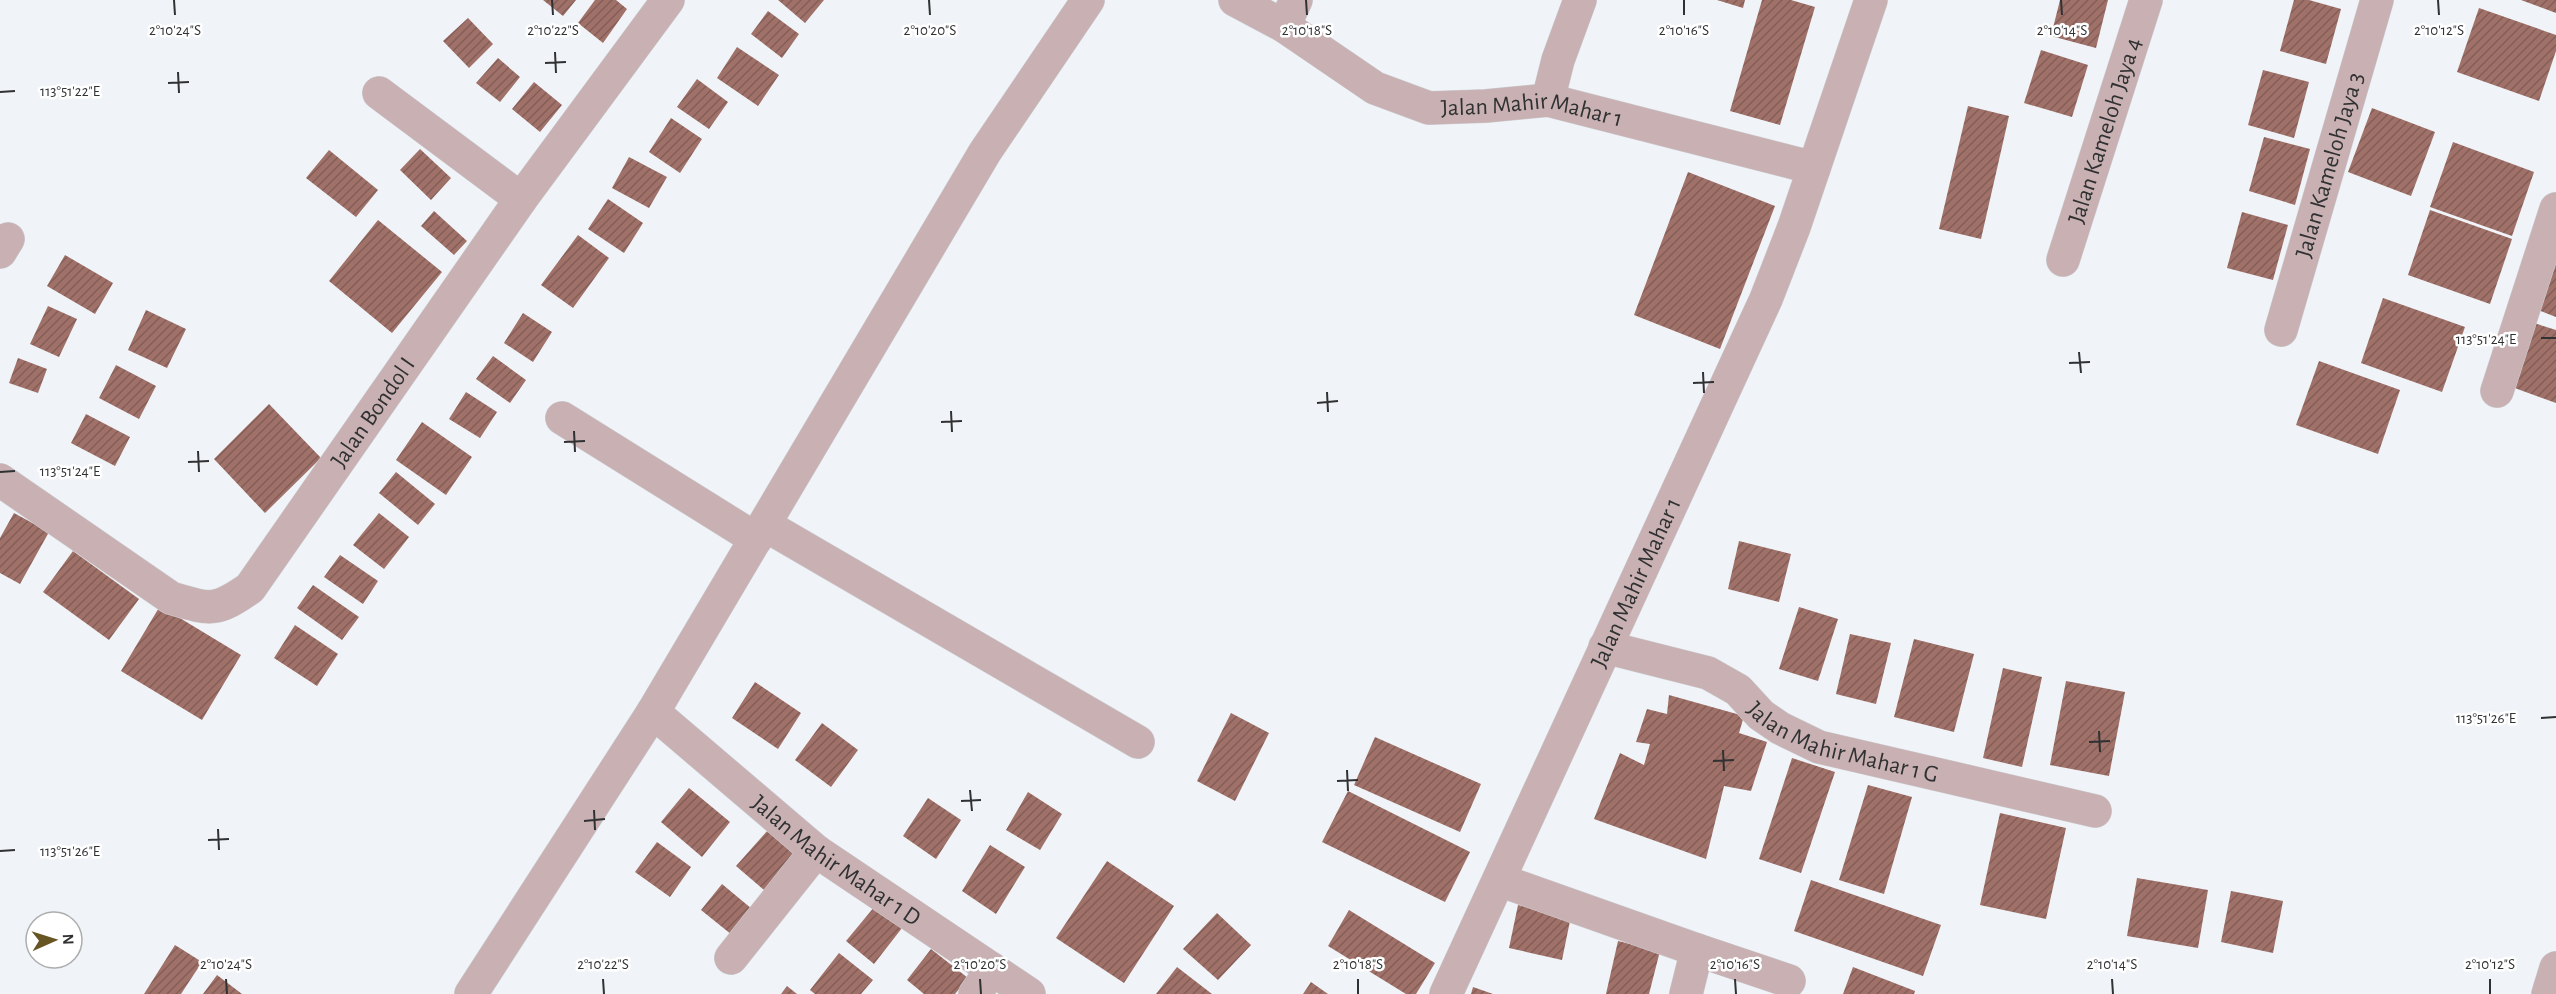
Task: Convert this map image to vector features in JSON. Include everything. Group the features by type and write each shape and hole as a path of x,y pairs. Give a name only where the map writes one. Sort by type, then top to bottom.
{"street":[{"path":"471,994 653,712 985,152 1088,0"},
{"name":"Jalan Mahir Mahar 1","path":"1235,0 1290,13 1375,88 1429,108 1486,106 1548,100 1814,168"},
{"path":"1548,100 1558,60 1580,0"},
{"name":"Jalan Mahir Mahar 1","path":"1446,994 1766,299 1794,227 1871,0"},
{"name":"Jalan Kameloh Jaya 4","path":"2063,260 2146,0"},
{"name":"Jalan Kameloh Jaya 3","path":"2281,330 2377,0"},
{"name":"Jalan Bondol I","path":"0,480 171,598 200,607 225,606 250,588 521,199 665,1"},
{"path":"379,93 521,199"},
{"path":"2497,391 2556,208"},
{"path":"562,418 760,532 1138,742"},
{"name":"Jalan Mahir Mahar 1 G","path":"1605,647 1708,673 1738,690 1761,715 1780,728 1819,747 2095,811"},
{"name":"Jalan Mahir Mahar 1 D","path":"653,712 816,851 983,982 1029,994"},
{"path":"731,958 816,851"},
{"path":"1499,880 1789,981"},
{"path":"1686,994 1697,950"},
{"path":"2548,994 2556,968"}],"building":[{"path":"543,0 576,0 563,16"},
{"path":"595,0 616,0 627,9 603,43 578,23"},
{"path":"778,0 824,0 805,23"},
{"path":"1717,0 1745,0 1743,8"},
{"path":"1762,0 1791,0 1815,7 1780,125 1730,111"},
{"path":"2060,0 2108,0 2096,48 2051,36"},
{"path":"2294,0 2309,0 2341,9 2326,64 2280,51"},
{"path":"2521,0 2556,0 2556,13"},
{"path":"2479,8 2556,35 2556,51 2539,101 2457,72"},
{"path":"768,11 799,34 782,58 751,34"},
{"path":"468,18 493,44 469,68 443,41"},
{"path":"737,47 779,75 758,106 717,78"},
{"path":"2041,50 2088,65 2072,117 2024,103"},
{"path":"498,58 520,77 500,102 476,83"},
{"path":"2263,70 2309,82 2294,138 2248,125"},
{"path":"697,79 728,102 709,129 677,107"},
{"path":"534,82 562,105 540,132 512,109"},
{"path":"1968,106 2009,116 1981,239 1939,229"},
{"path":"2372,108 2435,132 2411,196 2348,172"},
{"path":"671,118 702,139 680,173 649,152"},
{"path":"2264,137 2310,149 2295,205 2249,191"},
{"path":"2453,142 2534,172 2512,236 2430,207"},
{"path":"420,149 451,178 431,200 400,170"},
{"path":"329,150 378,190 356,217 306,178"},
{"path":"629,157 667,177 649,208 612,188"},
{"path":"1688,172 1775,206 1720,349 1634,315"},
{"path":"608,199 643,223 624,253 588,229"},
{"path":"2430,210 2512,239 2490,304 2408,275"},
{"path":"434,211 467,241 454,255 421,226"},
{"path":"2242,212 2288,225 2273,280 2227,268"},
{"path":"378,220 442,272 392,333 329,281"},
{"path":"578,235 609,258 573,308 541,285"},
{"path":"2556,242 2556,317 2533,308"},
{"path":"65,255 113,283 95,314 47,286"},
{"path":"2383,298 2465,327 2442,392 2361,363"},
{"path":"48,306 77,319 59,357 30,344"},
{"path":"146,310 186,329 167,368 128,350"},
{"path":"523,313 552,332 533,362 504,343"},
{"path":"2534,323 2556,330 2556,403 2512,387"},
{"path":"493,356 526,380 510,403 476,379"},
{"path":"18,358 47,369 38,393 9,383"},
{"path":"2319,361 2400,390 2378,454 2296,425"},
{"path":"116,365 156,386 139,419 99,398"},
{"path":"466,392 497,412 480,438 449,419"},
{"path":"269,404 321,458 265,513 214,459"},
{"path":"86,414 130,437 115,466 71,443"},
{"path":"422,422 472,457 446,495 396,460"},
{"path":"396,472 435,504 418,525 379,493"},
{"path":"14,513 49,532 20,584 0,573 0,538"},
{"path":"379,513 409,537 384,569 353,545"},
{"path":"1739,541 1791,554 1779,602 1728,589"},
{"path":"73,551 139,599 109,640 43,592"},
{"path":"340,555 378,581 363,604 324,577"},
{"path":"313,585 359,617 342,640 297,608"},
{"path":"160,606 241,655 202,720 121,671"},
{"path":"1799,607 1838,619 1818,681 1779,669"},
{"path":"295,625 338,654 317,686 274,658"},
{"path":"1850,634 1891,643 1876,704 1836,694"},
{"path":"1914,639 1974,654 1954,732 1894,717"},
{"path":"2003,668 2042,677 2022,767 1983,758"},
{"path":"2066,681 2125,692 2109,776 2050,765"},
{"path":"755,682 801,713 778,749 732,718"},
{"path":"1669,695 1744,716 1739,733 1767,742 1751,791 1724,786 1706,859 1594,819 1620,753 1644,765 1650,744 1636,742 1647,709 1667,714"},
{"path":"1231,713 1269,733 1235,801 1197,781"},
{"path":"822,723 858,750 831,787 795,760"},
{"path":"1375,737 1481,784 1460,832 1354,785"},
{"path":"1792,758 1835,772 1801,873 1759,859"},
{"path":"1868,785 1912,797 1884,894 1839,880"},
{"path":"689,788 730,822 702,857 661,822"},
{"path":"1348,791 1470,852 1445,902 1322,842"},
{"path":"1028,792 1062,814 1040,850 1006,830"},
{"path":"928,798 961,820 936,859 903,836"},
{"path":"2000,813 2066,828 2046,919 1980,905"},
{"path":"768,830 800,860 770,895 736,866"},
{"path":"657,842 691,867 670,897 635,872"},
{"path":"990,845 1025,867 996,914 962,891"},
{"path":"1107,861 1174,906 1124,983 1056,938"},
{"path":"2137,878 2208,890 2198,948 2127,936"},
{"path":"1811,880 1941,925 1923,976 1794,931"},
{"path":"722,884 758,914 737,939 701,910"},
{"path":"2231,891 2283,901 2273,953 2221,942"},
{"path":"1518,905 1571,916 1562,960 1509,948"},
{"path":"875,906 902,928 874,964 846,941"},
{"path":"1349,910 1435,963 1416,994 1406,994 1328,946"},
{"path":"1217,913 1251,945 1218,980 1183,949"},
{"path":"1618,941 1660,951 1649,994 1606,994"},
{"path":"175,945 202,962 181,994 144,994"},
{"path":"931,949 968,978 955,994 924,994 907,980"},
{"path":"839,953 873,980 861,994 815,994 810,990"},
{"path":"1177,967 1212,994 1156,994"},
{"path":"1853,967 1915,991 1914,994 1843,994"},
{"path":"217,975 242,994 203,994"},
{"path":"1311,982 1328,994 1303,994"},
{"path":"787,986 797,994 781,994"},
{"path":"1473,987 1493,994 1471,994"}]}
